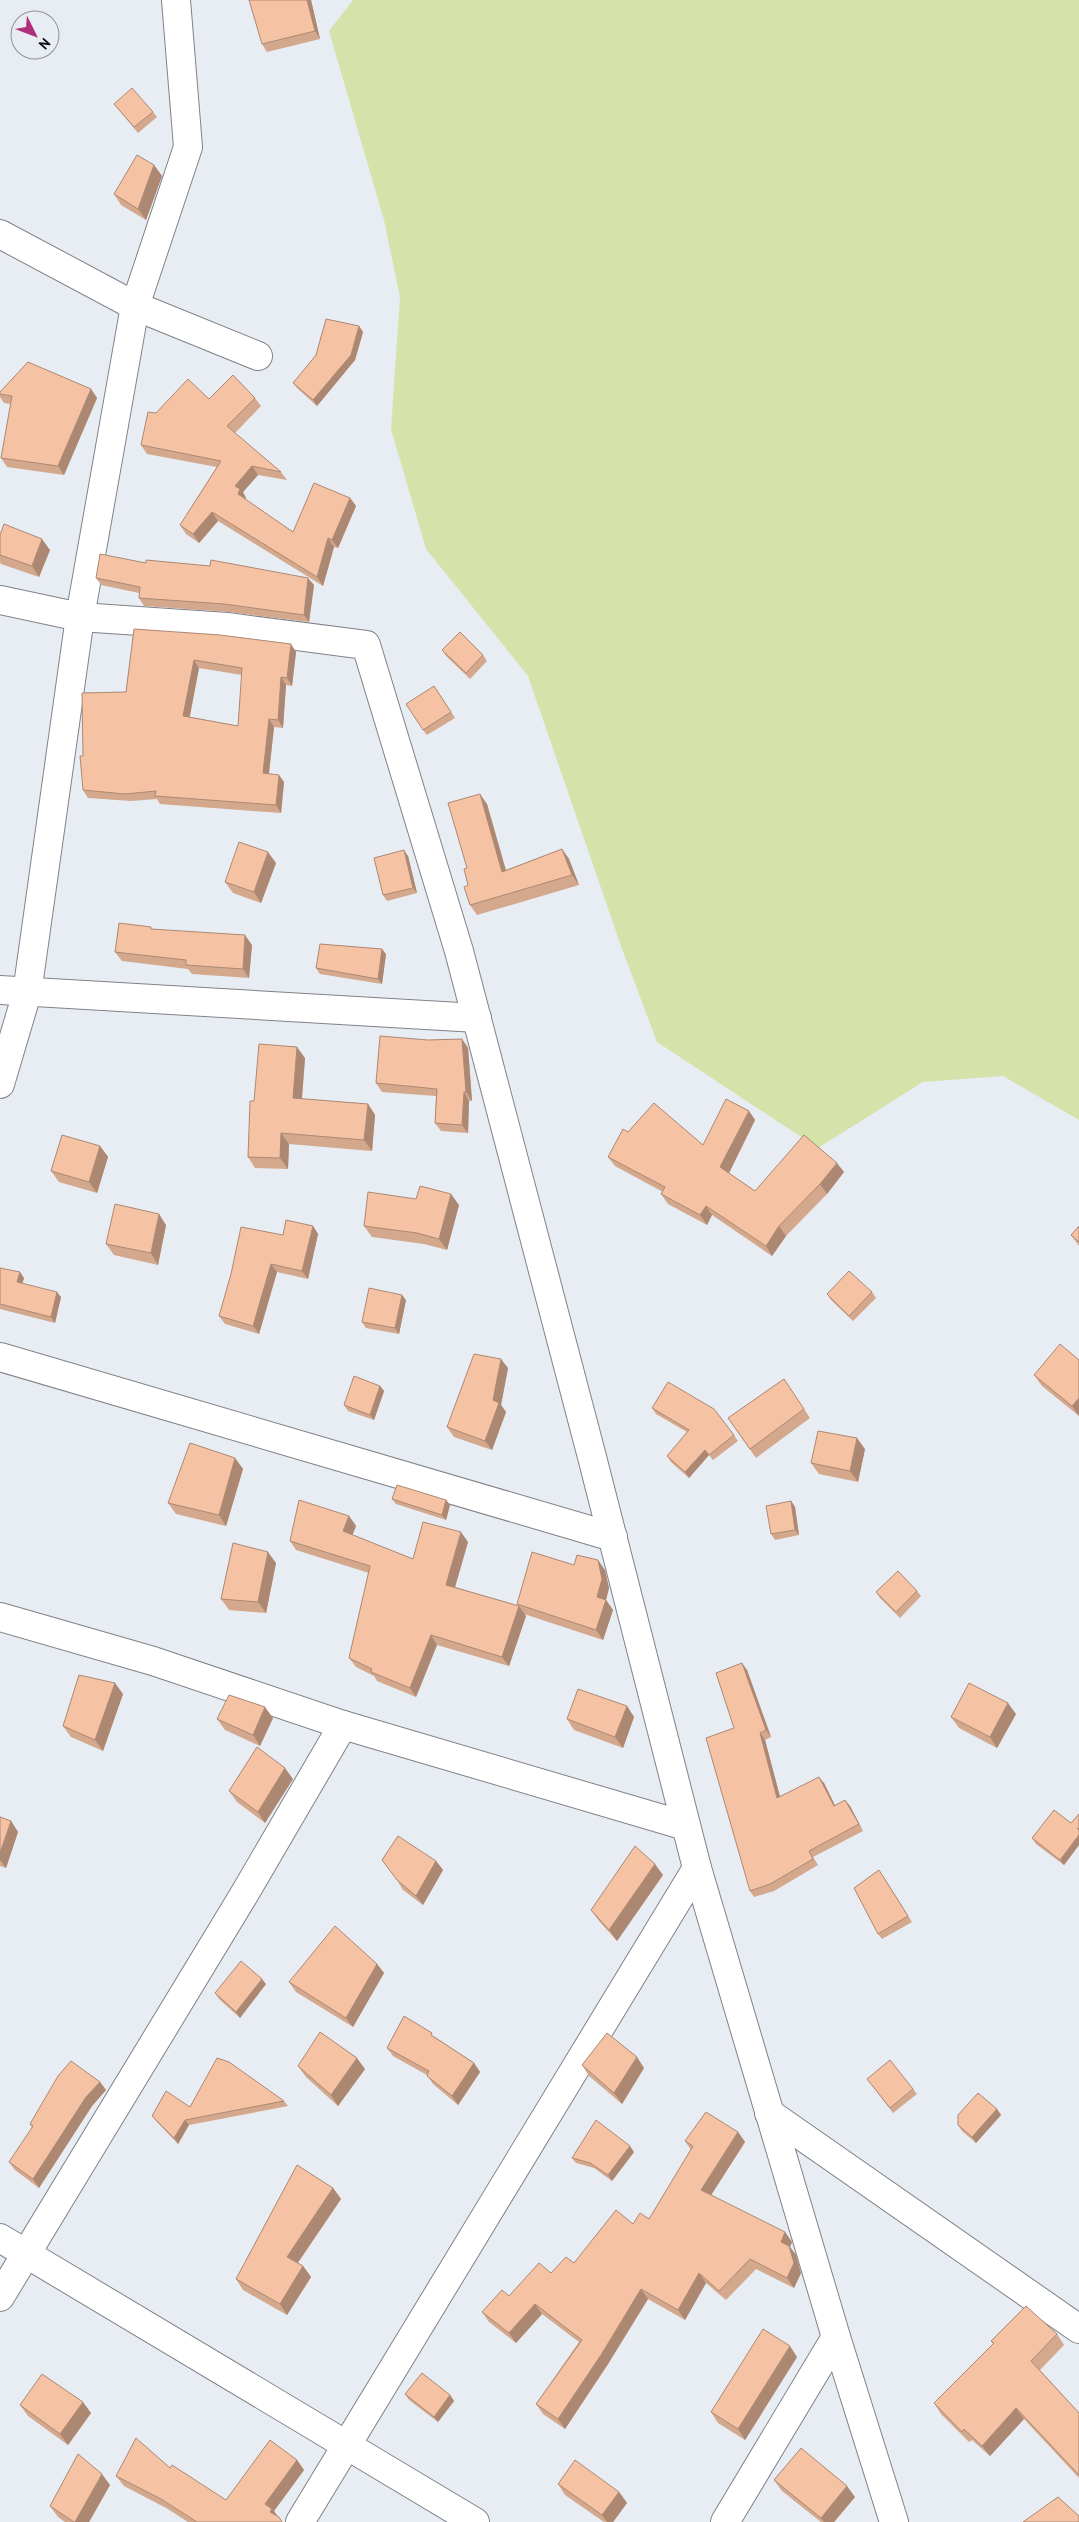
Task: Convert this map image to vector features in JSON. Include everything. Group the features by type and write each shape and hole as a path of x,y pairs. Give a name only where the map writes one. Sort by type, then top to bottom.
{"street":[{"path":"0,1084 26,993 80,617 135,306 188,147 176,0"},
{"path":"0,234 135,306 258,356"},
{"path":"0,600 80,617 227,627 366,645 459,950 613,1537 697,1868 836,2337 894,2522"},
{"path":"0,990 477,1018"},
{"path":"0,1357 613,1537"},
{"path":"0,1617 154,1661 343,1725 686,1826"},
{"path":"0,2297 245,1893 343,1725"},
{"path":"300,2522 697,1868"},
{"path":"769,2113 1079,2329"},
{"path":"0,2238 346,2447 475,2522"},
{"path":"725,2522 836,2337"}],"green space":[{"path":"353,0 1079,0 1079,1120 1003,1076 923,1082 818,1148 657,1042 622,949 528,676 426,549 391,429 400,297 384,220 329,31"}],"building":[{"path":"249,0 307,0 315,31 262,44"},
{"path":"132,88 153,112 134,127 114,104"},
{"path":"137,155 154,165 138,209 114,194"},
{"path":"326,319 359,326 351,355 313,400 293,383 316,355"},
{"path":"28,362 91,389 58,466 1,458 12,396 0,394 0,392"},
{"path":"233,375 255,398 227,426 281,472 252,466 235,486 240,489 238,494 293,532 314,483 350,498 332,540 328,538 317,577 212,512 193,534 180,525 221,461 141,445 148,412 156,413 188,379 209,399"},
{"path":"4,524 42,539 32,566 0,555 0,535"},
{"path":"100,554 146,563 146,560 210,566 211,560 308,578 304,615 224,604 139,598 140,587 96,578"},
{"path":"134,629 220,635 291,644 287,678 281,677 278,720 269,719 263,773 279,775 276,805 155,796 156,791 125,794 83,790 80,756 83,756 82,693 126,692","holes":["194,660 242,668 238,726 183,716"]},
{"path":"460,632 483,655 466,673 442,650"},
{"path":"434,686 451,712 423,730 406,704"},
{"path":"480,794 502,872 562,849 572,875 470,905 464,887 468,885 464,869 467,868 448,803"},
{"path":"239,842 268,852 254,892 225,882"},
{"path":"404,850 413,888 383,895 374,858"},
{"path":"119,923 151,927 151,929 245,935 243,969 186,965 186,960 115,952"},
{"path":"320,944 382,949 378,979 316,968"},
{"path":"380,1036 428,1040 462,1039 466,1092 464,1092 462,1125 435,1123 437,1089 376,1083"},
{"path":"259,1044 297,1047 293,1098 368,1104 364,1140 281,1133 280,1158 248,1157 250,1101 254,1101"},
{"path":"726,1099 749,1111 720,1167 755,1191 804,1135 837,1163 820,1184 779,1226 766,1246 706,1206 700,1215 661,1194 665,1187 608,1157 623,1129 628,1132 654,1103 703,1145"},
{"path":"62,1135 100,1146 89,1182 51,1171"},
{"path":"420,1186 451,1194 439,1239 417,1233 364,1226 368,1192 416,1199"},
{"path":"115,1204 159,1214 151,1253 106,1244"},
{"path":"286,1220 313,1226 302,1271 271,1264 253,1326 219,1316 231,1274 241,1227 283,1235"},
{"path":"1079,1226 1079,1242 1071,1235"},
{"path":"0,1268 20,1272 17,1282 57,1292 51,1317 0,1304"},
{"path":"849,1271 872,1292 849,1316 827,1294"},
{"path":"369,1288 402,1295 395,1328 362,1322"},
{"path":"1060,1344 1079,1360 1079,1398 1072,1406 1034,1375"},
{"path":"474,1354 501,1359 493,1400 499,1403 485,1441 447,1427"},
{"path":"354,1376 380,1386 370,1415 344,1405"},
{"path":"784,1379 804,1409 750,1449 728,1418"},
{"path":"668,1382 714,1409 734,1435 709,1455 705,1450 685,1472 667,1456 689,1430 652,1408"},
{"path":"818,1431 857,1438 850,1471 811,1463"},
{"path":"190,1443 235,1458 219,1515 168,1503"},
{"path":"397,1485 446,1500 442,1515 392,1499"},
{"path":"299,1500 349,1516 343,1531 413,1559 423,1522 461,1532 446,1585 519,1606 502,1657 431,1635 410,1688 371,1672 372,1669 349,1658 370,1566 290,1541"},
{"path":"791,1501 795,1530 771,1534 766,1506"},
{"path":"233,1543 268,1552 258,1602 221,1599"},
{"path":"532,1552 574,1565 577,1555 598,1560 602,1579 597,1597 606,1600 596,1630 517,1604"},
{"path":"898,1571 917,1591 896,1612 876,1592"},
{"path":"742,1663 766,1730 760,1733 777,1798 819,1777 834,1806 845,1800 859,1824 809,1851 813,1859 770,1884 750,1891 706,1738 734,1728 716,1673"},
{"path":"79,1675 115,1683 95,1740 63,1726"},
{"path":"969,1683 1008,1703 990,1737 951,1717"},
{"path":"578,1689 627,1706 615,1737 567,1719"},
{"path":"229,1695 265,1707 253,1735 217,1719"},
{"path":"257,1747 285,1768 258,1812 229,1791"},
{"path":"1054,1810 1071,1823 1079,1814 1079,1829 1077,1828 1079,1835 1060,1860 1032,1838"},
{"path":"0,1817 11,1821 0,1853"},
{"path":"398,1836 436,1861 416,1896 397,1880 382,1860"},
{"path":"635,1846 655,1864 609,1930 591,1910"},
{"path":"879,1870 908,1916 878,1934 854,1888"},
{"path":"335,1926 377,1964 346,2018 289,1982"},
{"path":"241,1961 262,1979 236,2012 215,1993"},
{"path":"404,2016 474,2063 452,2096 427,2076 429,2071 387,2048"},
{"path":"320,2032 357,2058 331,2095 298,2066"},
{"path":"607,2033 637,2057 614,2093 582,2065"},
{"path":"217,2058 229,2062 284,2101 185,2120 174,2138 152,2116 166,2091 190,2107"},
{"path":"890,2060 913,2089 890,2108 867,2079"},
{"path":"71,2061 100,2082 86,2097 33,2179 9,2162 33,2126 30,2124 58,2076"},
{"path":"978,2093 997,2109 972,2137 958,2125 958,2115"},
{"path":"706,2112 738,2132 701,2190 785,2232 781,2242 789,2246 794,2263 787,2278 750,2259 719,2291 699,2273 678,2310 641,2289 601,2355 558,2419 536,2404 582,2340 535,2304 509,2333 482,2312 502,2290 509,2296 539,2263 551,2273 566,2257 574,2263 616,2210 633,2224 640,2213 649,2219 693,2146 685,2141"},
{"path":"596,2120 630,2146 608,2175 590,2163 572,2158"},
{"path":"297,2165 333,2188 287,2257 303,2266 280,2304 236,2279"},
{"path":"1026,2306 1057,2334 1031,2361 1079,2413 1079,2475 1016,2408 982,2446 964,2429 962,2432 934,2403 994,2343 991,2341"},
{"path":"763,2329 790,2346 738,2429 711,2412"},
{"path":"422,2373 450,2395 434,2417 405,2394"},
{"path":"42,2374 83,2402 60,2434 20,2405"},
{"path":"136,2438 170,2468 172,2465 226,2500 270,2440 297,2460 265,2504 272,2509 270,2512 279,2517 282,2522 197,2522 161,2499 116,2476"},
{"path":"801,2448 847,2486 821,2518 774,2480"},
{"path":"78,2454 102,2474 74,2522 50,2506"},
{"path":"575,2460 619,2492 602,2515 558,2484"},
{"path":"1058,2497 1079,2516 1079,2522 1023,2522"}]}
